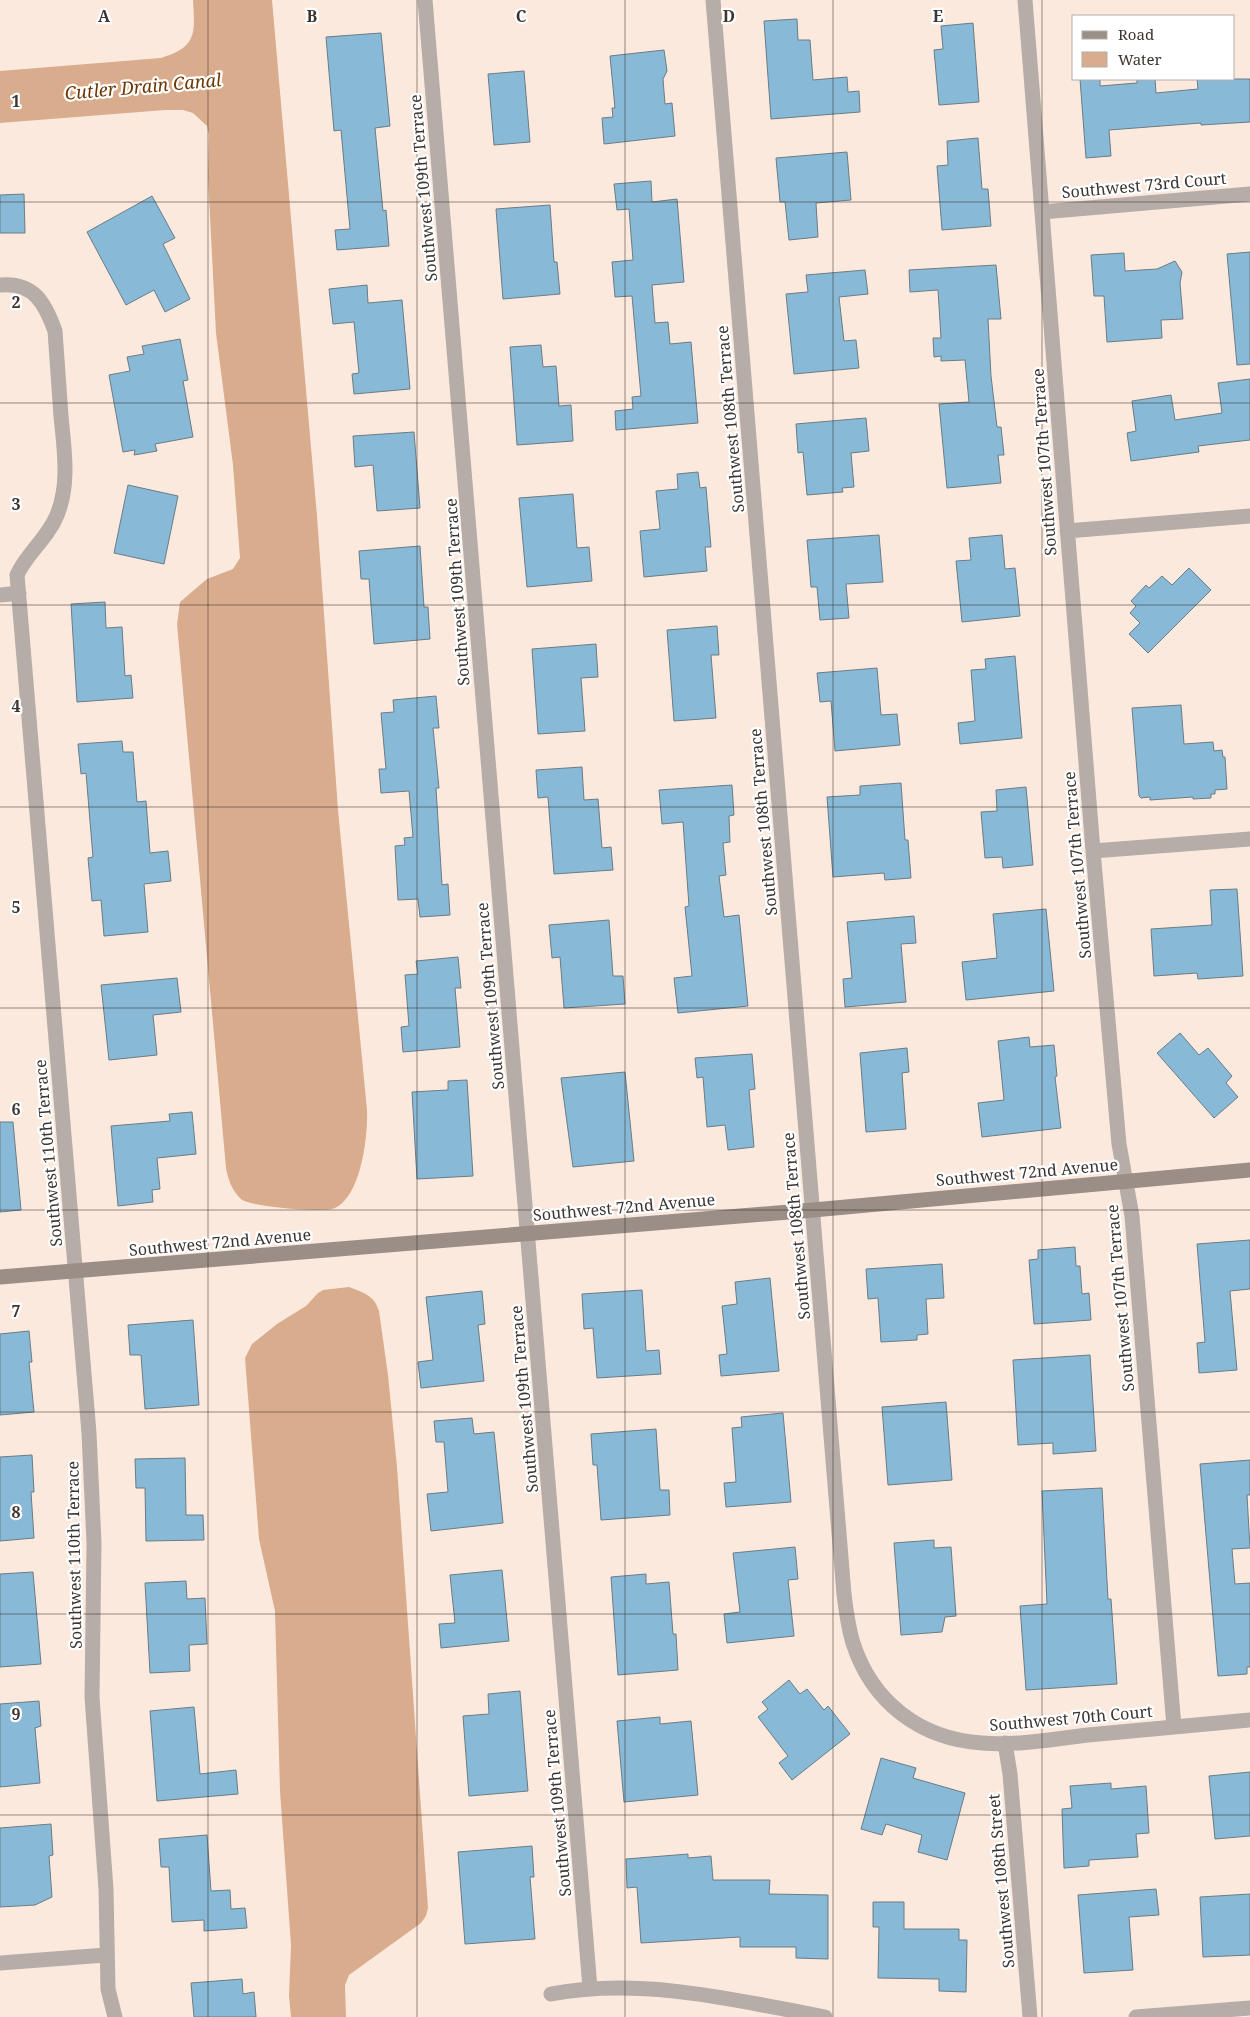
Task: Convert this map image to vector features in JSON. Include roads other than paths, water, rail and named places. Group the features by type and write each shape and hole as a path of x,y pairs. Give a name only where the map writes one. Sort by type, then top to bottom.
{"street":[{"name":"Southwest 109th Terrace","path":"425,0 590,1988"},
{"name":"Southwest 108th Terrace","path":"713,0 844,1594 852,1641"},
{"name":"Southwest 107th Terrace","path":"1025,0 1118,1144 1132,1216 1174,1727"},
{"name":"Southwest 73rd Court","path":"1042,212 1250,194"},
{"name":"Southwest 110th Terrace","path":"0,285 16,286 31,291 42,302 55,331 66,467 62,501 57,517 22,563 17,575 89,1433 94,1543 92,1697 106,1889 108,1989 116,2017"},
{"path":"1067,531 1250,516"},
{"path":"0,595 19,593"},
{"path":"1093,851 1250,838"},
{"name":"Southwest 72nd Avenue","path":"0,1277 812,1210 1250,1170"},
{"name":"Southwest 70th Court","path":"852,1641 860,1663 875,1688 892,1708 939,1735 962,1741 1005,1743 1250,1720"},
{"name":"Southwest 108th Street","path":"1005,1743 1010,1774 1030,2017"},
{"path":"0,1963 106,1955"},
{"path":"551,1994 590,1988 625,1988 699,1994 736,1999 825,2017"},
{"path":"1136,2017 1250,2008"}],"water":[{"name":"Cutler Drain Canal","path":"193,0 272,0 317,516 338,810 367,1110 365,1146 354,1186 340,1205 324,1210 284,1208 247,1202 241,1199 233,1189 226,1168 177,624 180,602 207,579 233,569 240,558 233,465 216,333 208,177 209,135 207,126 193,113 183,110 0,123 0,71 161,58 173,54 187,44 191,38 194,22"},
{"path":"349,1287 368,1295 377,1306 388,1375 397,1467 428,1908 426,1916 421,1923 349,1975 345,1985 346,2017 291,2017 289,1996 291,1945 280,1791 275,1611 259,1539 245,1358 252,1344 277,1324 306,1306 318,1293 323,1290"}]}
